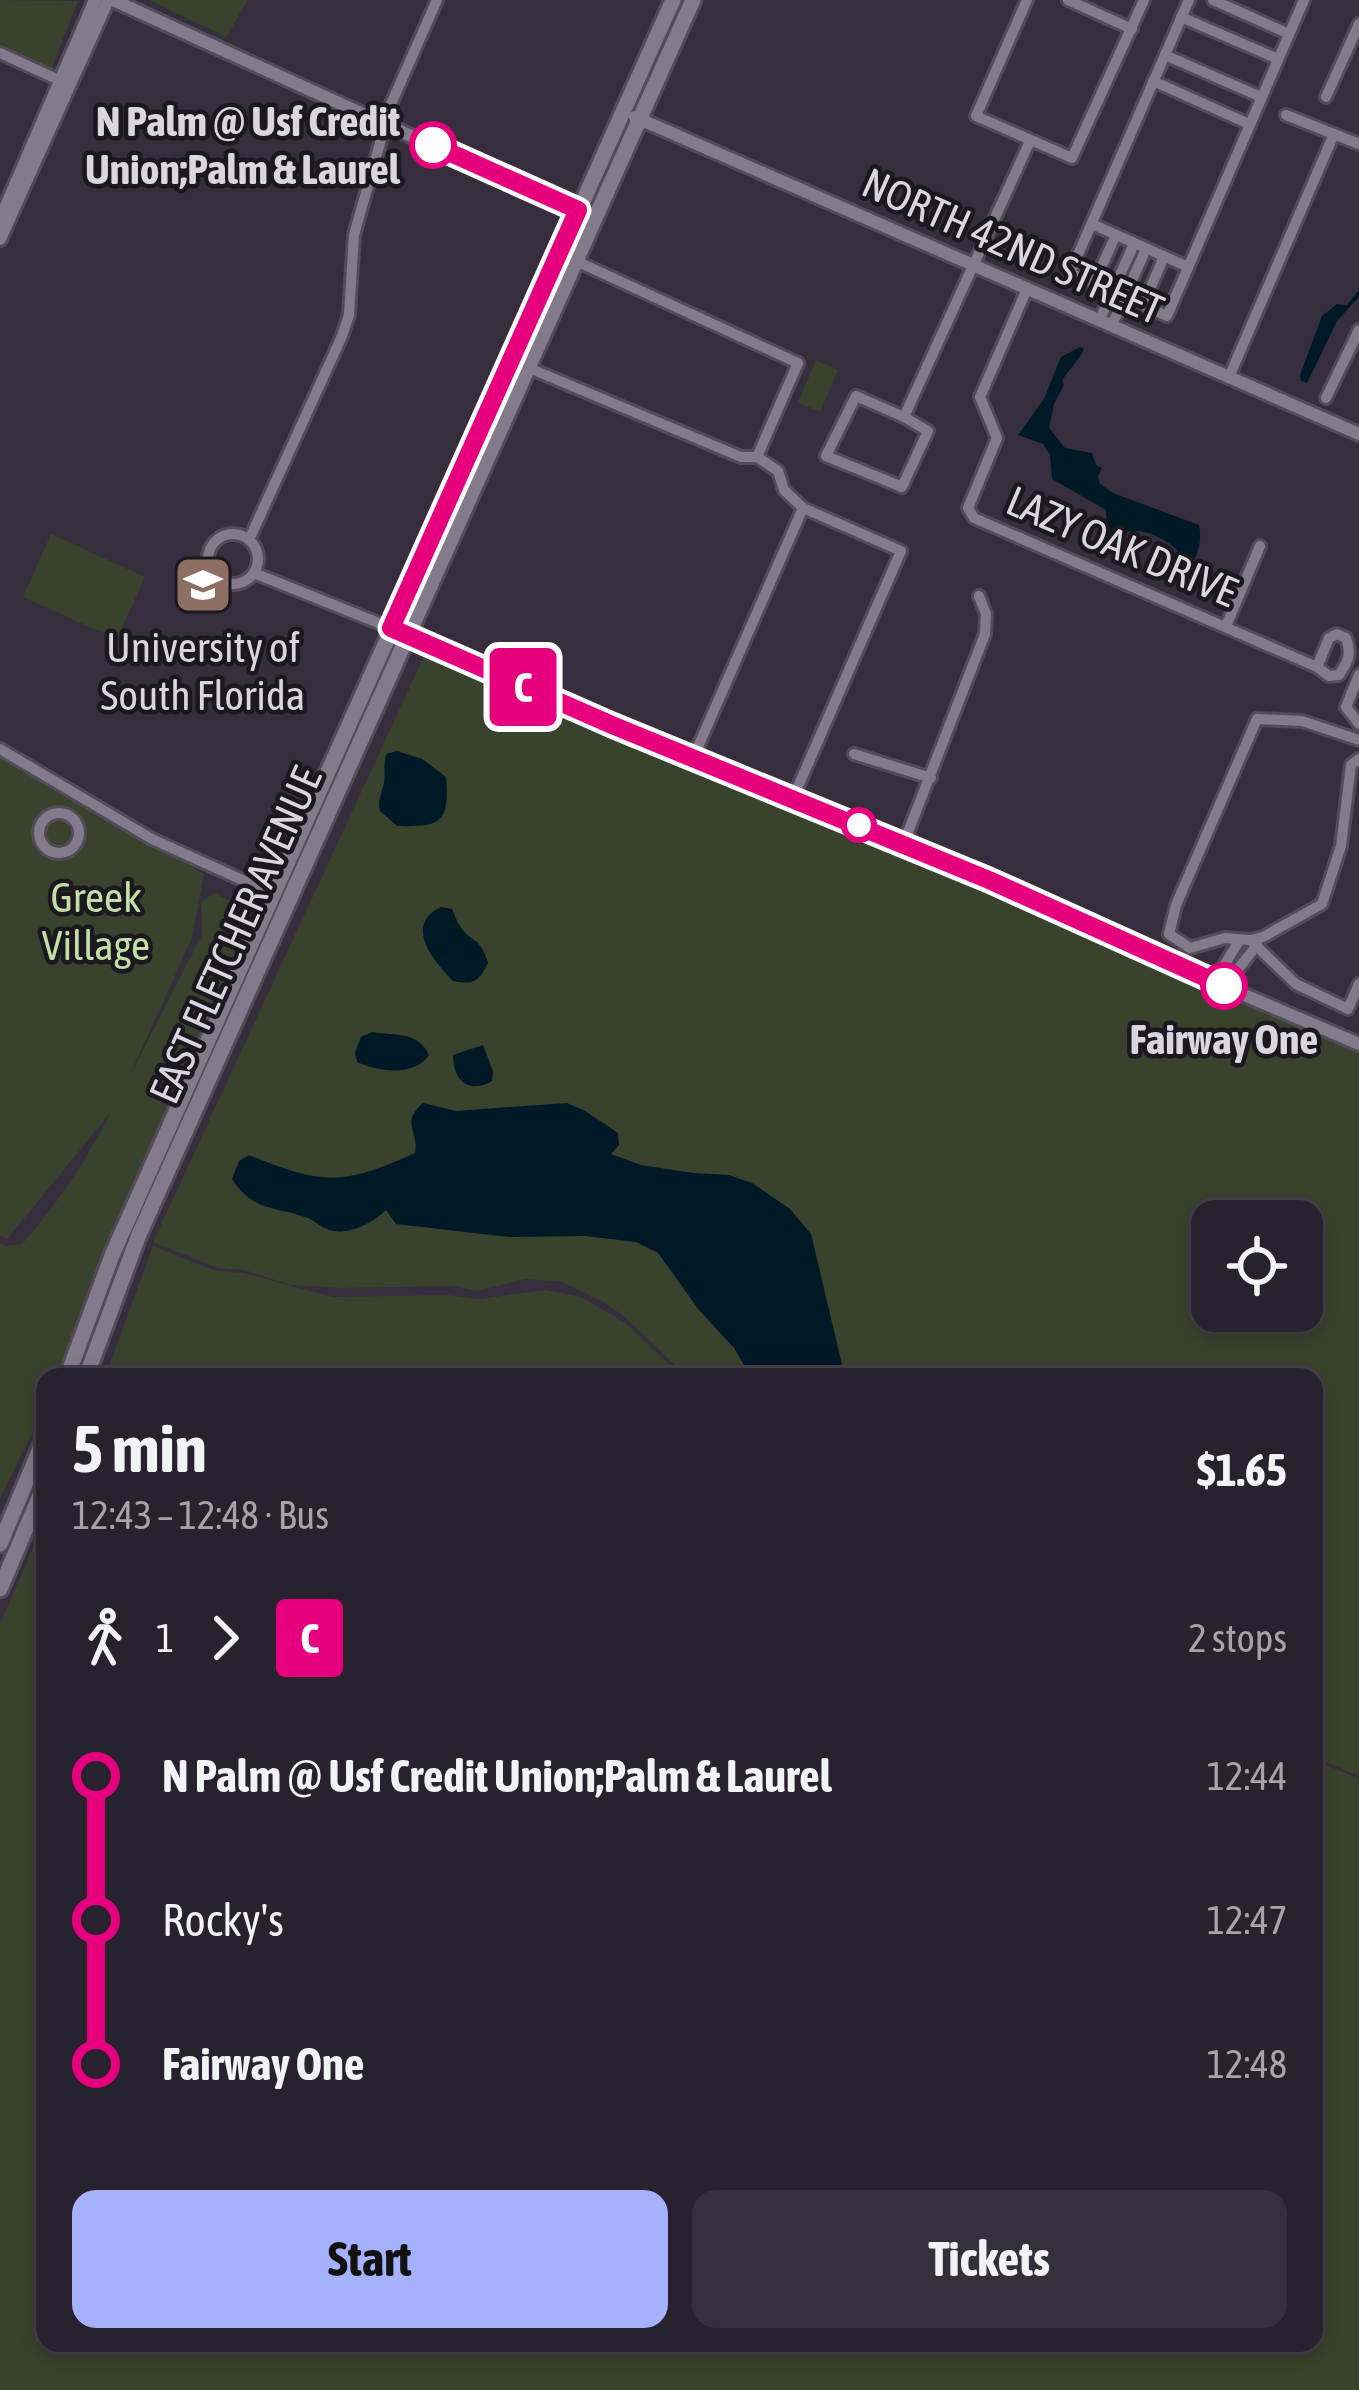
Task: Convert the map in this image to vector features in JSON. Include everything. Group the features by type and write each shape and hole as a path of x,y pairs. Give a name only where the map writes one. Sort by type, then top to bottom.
{"main road":[{"name":"EAST FLETCHER AVENUE","path":"89,1368 276,896 673,0"},
{"name":"EAST FLETCHER AVENUE","path":"70,1368 113,1253 266,912 409,637 693,0"},
{"path":"529,368 525,352 544,284"},
{"path":"0,1544 36,1458"},
{"path":"0,1589 36,1505"}],"street":[{"path":"0,220 95,0"},
{"path":"0,239 111,0 597,217"},
{"path":"249,540 342,336 349,315 354,235 391,104 437,0"},
{"path":"1028,0 976,116 1072,158 1144,0"},
{"path":"1068,0 1132,29"},
{"path":"1116,235 1094,283 1070,273 1189,0"},
{"path":"1213,0 1289,34"},
{"path":"1164,257 1143,305 1167,316 1304,0"},
{"path":"1181,17 1278,59"},
{"path":"1326,97 1359,24"},
{"path":"0,53 59,80"},
{"path":"1165,56 1261,98"},
{"path":"1154,81 1250,124"},
{"name":"NORTH 42ND STREET","path":"623,111 1359,434"},
{"path":"1286,115 1332,140 1359,144"},
{"path":"1229,377 1332,140"},
{"path":"904,416 1030,141"},
{"path":"1092,224 1189,267"},
{"path":"1106,322 1140,246"},
{"path":"576,261 798,363 757,457"},
{"name":"LAZY OAK DRIVE","path":"1027,289 980,398 997,437 968,508 974,518 1317,667"},
{"path":"1327,394 1359,330"},
{"path":"529,368 741,457 757,457 778,471 784,490 803,508 902,550 793,798"},
{"path":"856,396 904,416 928,431 902,487 826,456 856,396"},
{"path":"693,758 803,508"},
{"path":"236,533 249,540 258,556 254,573 233,584 218,579 209,566 209,551 219,538 236,533"},
{"path":"1226,626 1261,546"},
{"path":"254,573 989,880 1219,984 1357,1038"},
{"path":"903,845 986,634 986,614 979,596"},
{"path":"1359,675 1346,707 1359,724"},
{"path":"1359,740 1302,721 1257,719 1169,934 1190,948 1225,938 1252,944 1296,984 1348,1009 1359,984"},
{"path":"0,749 152,838 276,896"},
{"path":"854,754 931,778"},
{"path":"1219,984 1252,944 1322,904 1341,846 1351,765 1359,759"},
{"path":"69,814 78,796"},
{"path":"251,884 266,912"},
{"path":"1219,984 1252,944"}],"green space":[{"path":"0,0 78,1 49,75 0,52"},
{"path":"149,0 248,0 226,37"},
{"path":"816,360 838,370 820,412 798,402"},
{"path":"51,534 145,577 117,639 23,597"},
{"path":"425,654 1359,1047 1359,1776 1323,1761 1323,1368 678,1368 624,1316 562,1282 525,1279 477,1291 452,1286 340,1288 290,1285 245,1270 218,1268 153,1242"},
{"name":"Greek Village","path":"0,752 204,874 192,938 128,1079 202,935 201,902 214,893 246,909 246,930 64,1368 36,1368 36,1425 0,1499 0,1243 22,1244 35,1229 71,1181 111,1112 7,1239 0,1235"},
{"path":"153,1246 216,1271 244,1273 333,1297 480,1299 545,1290 582,1297 628,1325 673,1368 108,1368"},
{"path":"36,1541 36,2352 1323,2352 1323,1764 1359,1779 1359,2390 0,2390 0,1624"}],"water":[{"path":"1359,290 1359,297 1337,321 1307,383 1301,381 1322,316 1337,304 1347,305"},
{"path":"1080,347 1082,354 1062,380 1049,428 1065,448 1092,453 1102,468 1100,484 1113,493 1199,525 1196,556 1179,583 1175,580 1179,552 1174,547 1154,535 1131,531 1111,547 1106,510 1052,479 1050,455 1043,444 1018,435 1044,399 1061,357"},
{"path":"397,751 422,759 446,777 446,805 439,820 397,826 380,811 386,754"},
{"path":"441,907 452,909 457,922 485,954 488,963 475,981 453,981 426,943 424,923"},
{"path":"372,1032 412,1038 429,1055 405,1070 357,1062 361,1037"},
{"path":"483,1045 492,1081 469,1086 459,1078 453,1055"},
{"path":"423,1103 456,1111 567,1103 618,1133 619,1145 611,1154 641,1165 729,1175 752,1183 790,1209 811,1234 843,1368 746,1368 658,1253 636,1242 585,1236 509,1237 396,1224 386,1210 362,1226 334,1231 257,1203 232,1179 239,1161 249,1155 296,1172 332,1178 390,1164 415,1153 411,1122"}],"bus line":[{"name":"C","path":"433,145 578,210 391,628 989,880 1224,986"}],"place":[{"name":"N Palm @ Usf Credit Union;Palm & Laurel","path":"433,145"},
{"name":"University of South Florida","path":"203,585"},
{"name":"Fairway One","path":"1224,986"}]}
